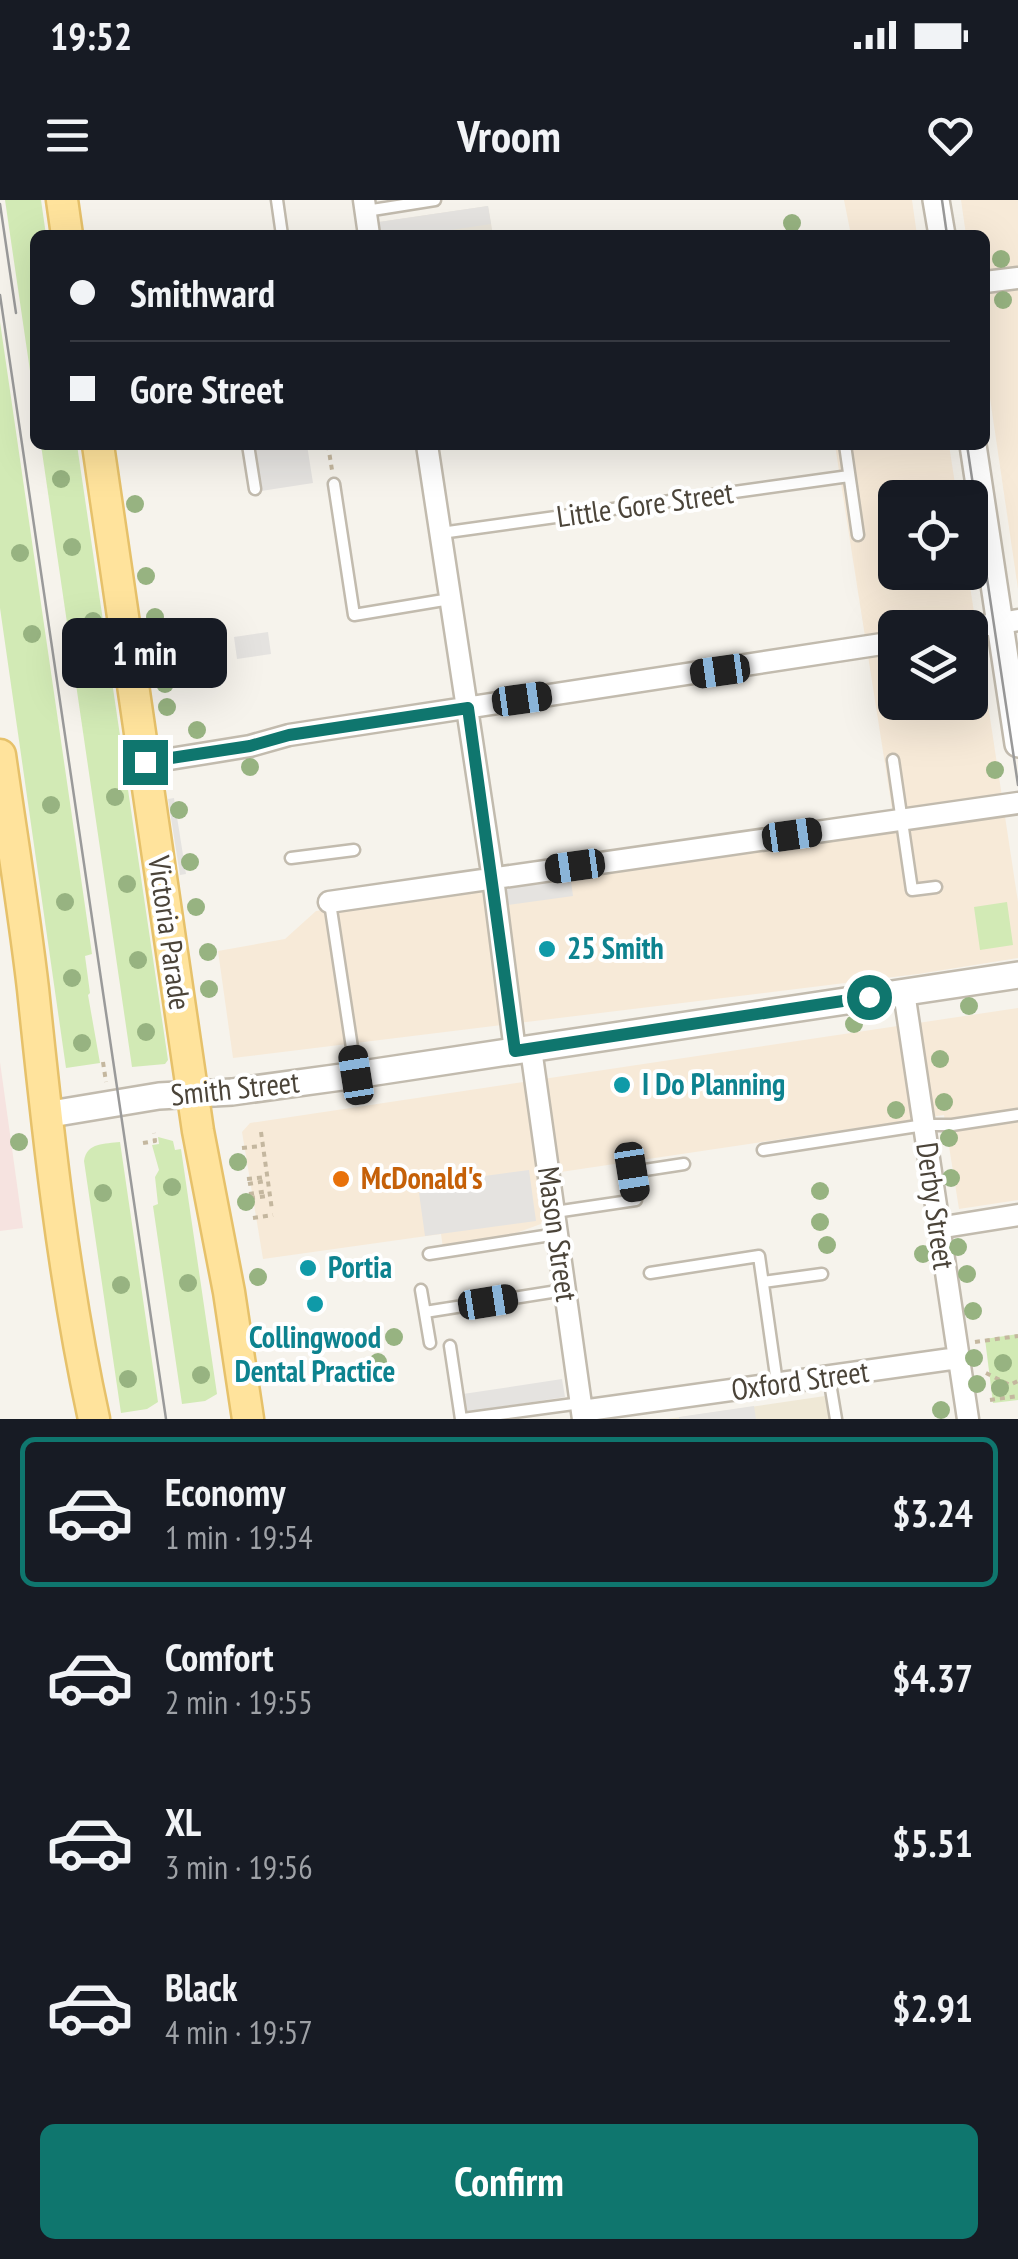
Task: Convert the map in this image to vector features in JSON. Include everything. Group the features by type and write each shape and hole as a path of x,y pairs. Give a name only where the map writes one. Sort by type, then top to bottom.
{"main road":[{"path":"62,200 67,230"},
{"name":"Victoria Parade","path":"99,450 193,1095 248,1419"},
{"path":"0,756 16,910 68,1287 94,1419"}],"street":[{"path":"936,200 941,230"},
{"path":"365,205 368,230"},
{"path":"990,281 1018,278"},
{"name":"Mason Street","path":"428,450 493,878 554,1212 582,1411"},
{"path":"974,450 1009,622 1018,744"},
{"path":"145,762 250,746 289,735 878,645"},
{"path":"330,902 1018,802"},
{"name":"Smith Street","path":"45,1115 159,1096 356,1075 1018,975"},
{"name":"Derby Street","path":"904,992 968,1419"},
{"path":"938,1228 1018,1215"},
{"name":"Oxford Street","path":"582,1411 958,1358"}],"lane":[{"path":"277,200 281,230"},
{"path":"365,205 436,200"},
{"path":"249,450 255,489"},
{"path":"846,450 858,535"},
{"name":"Little Gore Street","path":"440,533 849,476"},
{"path":"334,484 354,614 450,599"},
{"path":"893,760 912,890 936,887"},
{"path":"291,858 354,850"},
{"path":"330,902 356,1075"},
{"path":"763,1150 1018,1115"},
{"path":"554,1212 636,1200 632,1172 684,1164"},
{"path":"430,1254 557,1234"},
{"path":"650,1273 759,1256 778,1384"},
{"path":"762,1282 822,1274"},
{"path":"421,1290 430,1343"},
{"path":"425,1312 565,1290"},
{"path":"450,1346 462,1419 582,1411"},
{"path":"829,1377 836,1419"}],"path":[{"path":"329,450 334,484"},
{"path":"103,1062 106,1082"},
{"path":"254,1218 272,1212 261,1132"},
{"path":"143,1142 155,1141 154,1133"},
{"path":"242,1148 261,1146"},
{"path":"247,1182 267,1186"},
{"path":"250,1196 267,1186"},
{"path":"982,1341 1018,1336"},
{"path":"986,1373 1010,1385 1018,1381"},
{"path":"990,1400 1018,1396"}],"shaded area":[{"path":"844,200 912,200 916,230 850,230"},
{"path":"961,200 1018,200 1018,589 990,398 990,230 965,230"},
{"path":"488,206 492,230 380,230 379,222"},
{"path":"488,206 491,224 451,230 380,230 379,222"},
{"path":"255,450 308,450 313,483 261,491"},
{"path":"836,450 950,450 954,480 878,480 878,590 971,590 974,610 878,610 878,719"},
{"path":"268,632 271,654 237,659 234,637"},
{"path":"988,705 1018,902 1018,958 918,974 233,1058 218,951 285,939 316,911 895,828 878,720 988,720"},
{"path":"174,798 186,874 180,875 168,799"},
{"path":"570,874 573,896 508,905 504,883"},
{"path":"1018,1008 1018,1200 959,1209 944,1115 554,1173 560,1217 494,1241 443,1248 441,1234 263,1259 242,1132 250,1123"},
{"path":"0,1062 23,1228 0,1231"},
{"path":"529,1170 536,1221 425,1236 419,1193 427,1192 426,1184"},
{"path":"562,1379 565,1397 466,1412 463,1394"},
{"path":"825,1396 829,1419 667,1419"},
{"path":"754,1406 756,1419 679,1419 679,1417"}],"green space":[{"path":"5,200 41,200 45,230 30,230 30,371"},
{"path":"0,322 92,954 85,956 100,1063 66,1068 0,608"},
{"path":"42,450 78,450 168,1060 165,1064 132,1067"},
{"path":"1007,902 1013,945 980,950 974,907"},
{"path":"158,1137 173,1141 175,1150 181,1149 217,1394 205,1401 182,1404 153,1206 158,1204 155,1177 159,1170 152,1145 159,1144"},
{"path":"120,1142 158,1402 147,1409 121,1413 84,1161 93,1147"},
{"path":"1018,1334 1018,1400 993,1403 985,1339"}],"tram line":[{"path":"942,200 946,230"},
{"path":"0,204 16,313"},
{"path":"0,295 166,1419"},
{"path":"968,450 1018,785"}],"place":[{"name":"25 Smith","path":"547,949"},
{"name":"I Do Planning","path":"622,1085"},
{"name":"McDonald's","path":"341,1179"},
{"name":"Portia","path":"308,1268"},
{"name":"Collingwood Dental Practice","path":"315,1304"}],"route":[{"path":"145,762 468,708 515,1051 869,997"}]}
